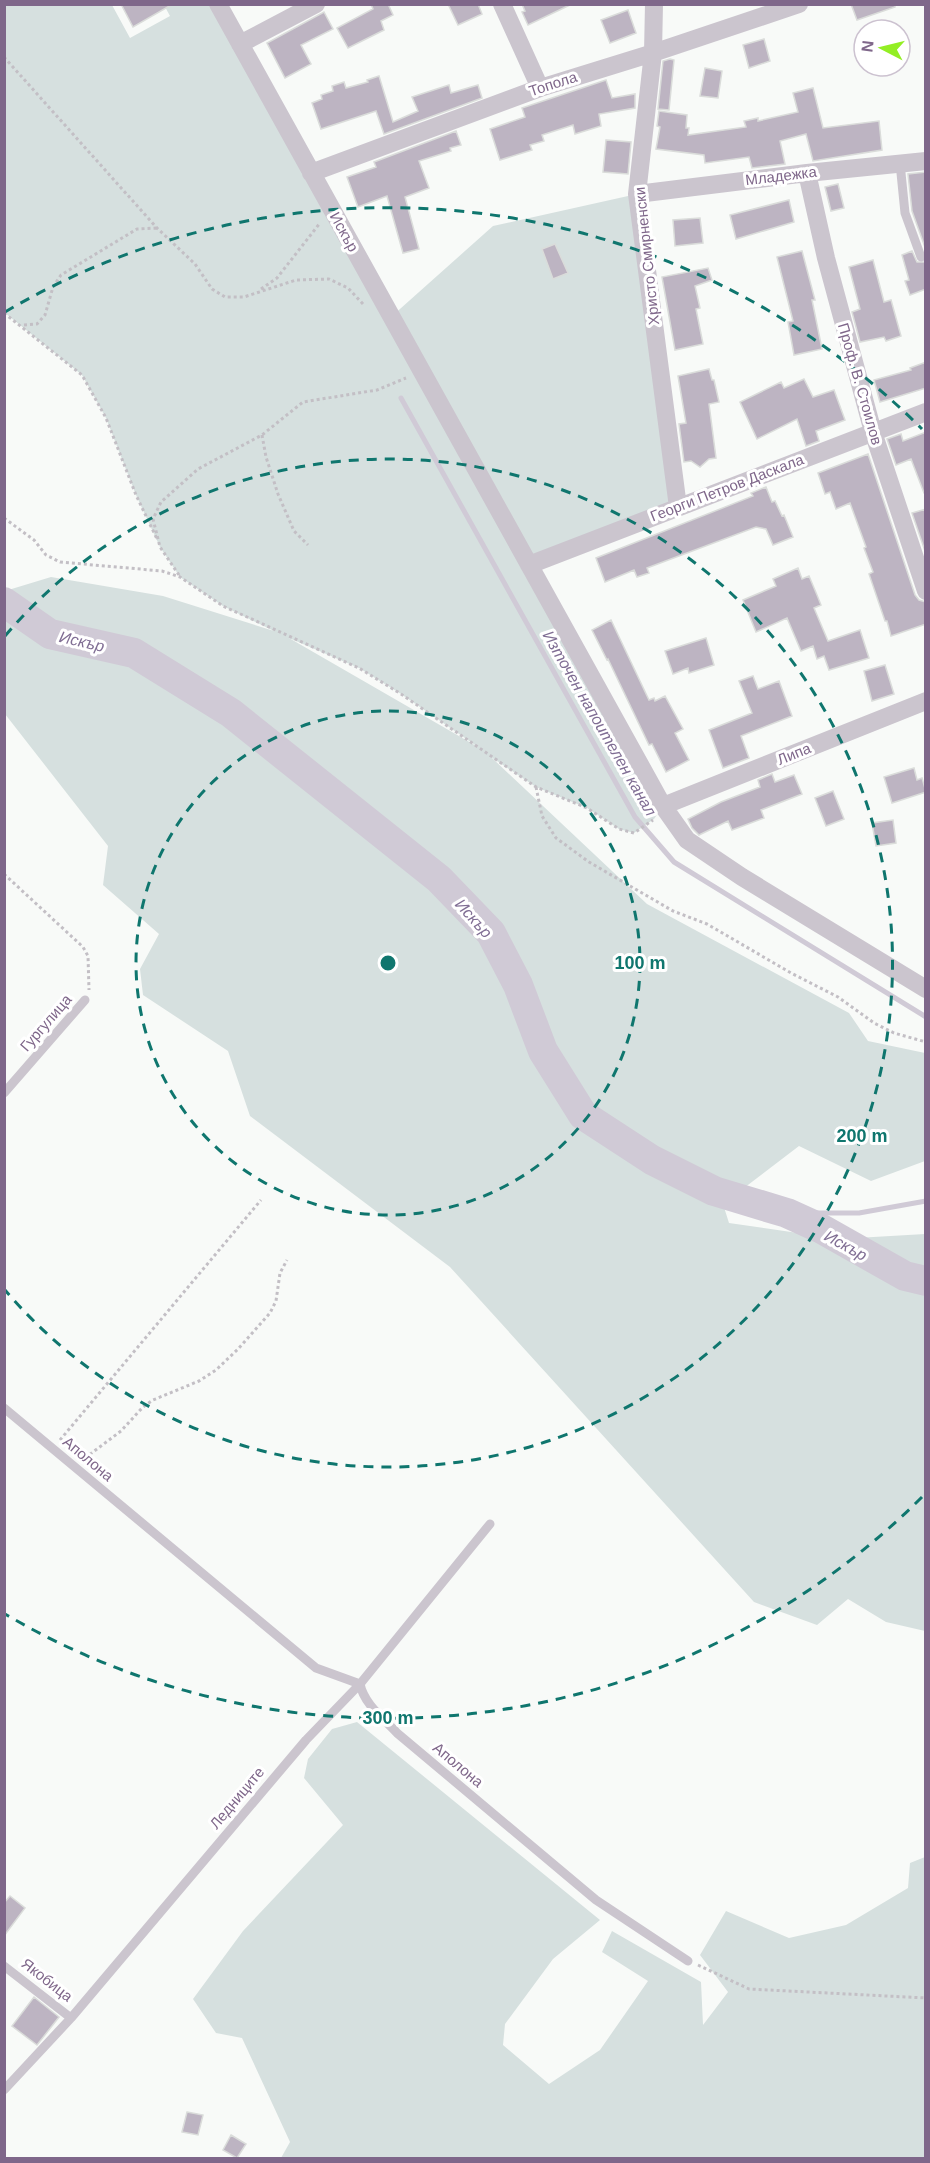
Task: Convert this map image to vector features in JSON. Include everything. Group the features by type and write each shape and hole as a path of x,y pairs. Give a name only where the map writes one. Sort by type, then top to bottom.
{"street":[{"name":"Искър","path":"218,4 529,565 658,812 687,840 742,877 926,989"},
{"path":"240,44 316,4"},
{"path":"502,4 540,88"},
{"name":"Христо Смирненски","path":"654,4 653,53 637,194 678,507"},
{"name":"Топола","path":"311,173 540,88 799,4"},
{"name":"Младежка","path":"637,194 926,161"},
{"name":"Проф. В. Стоилов","path":"807,173 826,258 873,432 926,591"},
{"name":"Георги Петров Даскала","path":"529,565 926,412"},
{"name":"Липа","path":"658,812 926,701"}],"lane":[{"path":"900,164 905,213 921,257"},
{"name":"Гургулица","path":"4,1093 85,1000"},
{"name":"Аполона","path":"4,1408 316,1668 360,1684 362,1694 368,1703 397,1733 596,1900 688,1961"},
{"name":"Ледниците","path":"4,2090 71,2018 306,1740 360,1684 490,1524"},
{"name":"Якобица","path":"4,1966 71,2018"}],"path":[{"path":"4,57 157,228 195,264 212,289 225,297 244,297 296,280 329,279 348,288 365,306"},
{"path":"260,291 277,278 321,222 326,200"},
{"path":"22,326 37,324 45,315 53,287 61,275 137,229 157,228"},
{"path":"4,313 82,375 106,418 136,495 160,547 180,577"},
{"path":"160,547 153,519 161,502 198,470 262,435 303,402 377,390 421,371"},
{"path":"262,435 266,457 278,494 294,531 308,545"},
{"path":"4,518 34,540 46,555 60,562 162,571 180,577 223,606 359,668 401,694 536,787 587,808 619,829 634,833 658,812"},
{"path":"536,787 542,816 556,838 589,862 673,910 707,924 791,973 838,997 874,1023 894,1033 926,1042"},
{"path":"4,874 83,947 88,956 90,978 85,1000"},
{"path":"53,1449 261,1200"},
{"path":"74,1466 121,1431 143,1407 153,1400 199,1381 216,1370 238,1349 270,1313 276,1301 280,1273 287,1260"},
{"path":"688,1961 749,1989 926,1998"}],"shaded area":[{"path":"5,5 112,5 130,38 170,16 164,5 218,5 391,317 493,226 637,194 678,507 530,565 663,806 654,819 634,833 619,829 587,808 536,787 491,757 647,904 849,1013 868,1041 925,1053 925,1161 871,1181 799,1146 723,1204 729,1223 839,1239 925,1234 925,1631 886,1622 848,1599 817,1625 754,1602 450,1267 250,1116 228,1051 143,995 140,969 159,934 103,885 108,846 5,714 5,591 51,577 163,596 274,631 223,606 180,577 160,547 136,495 106,418 82,375 5,313","holes":["289,638 359,668 401,694 478,747"]},
{"path":"357,1722 600,1920 553,1959 505,2024 503,2045 549,2084 600,2050 648,1981 602,1952 612,1931 701,1982 703,2025 728,1992 700,1955 726,1911 789,1938 846,1925 908,1888 910,1863 925,1857 925,2158 281,2158 290,2142 242,2038 216,2033 193,1999 243,1931 343,1825 304,1778 308,1759 332,1729"}],"building":[{"path":"121,4 173,4 133,27"},
{"path":"371,4 388,4 393,15 381,21 384,30 348,48 337,28 373,9"},
{"path":"448,4 478,4 482,14 458,25"},
{"path":"522,4 572,4 528,25 522,12 525,11"},
{"path":"851,4 895,4 895,7 863,18 856,18"},
{"path":"628,10 636,33 610,43 601,20"},
{"path":"324,12 333,29 301,45 311,64 285,78 267,43"},
{"path":"764,39 770,61 749,68 743,45"},
{"path":"674,60 669,110 658,109 663,61"},
{"path":"705,68 722,71 718,98 700,96"},
{"path":"379,76 393,122 418,111 412,97 449,85 451,93 478,85 482,98 384,134 376,111 321,129 312,103 322,99 321,95 333,91 332,86 344,82 346,88 368,82 367,80"},
{"path":"606,80 612,98 635,94 635,108 599,114 601,126 575,134 573,125 542,135 544,141 530,145 532,150 500,160 490,129 525,117 522,108"},
{"path":"813,88 823,128 879,121 882,150 813,161 806,134 780,141 785,164 752,168 749,157 705,163 704,155 656,149 660,127 657,126 659,111 687,115 688,135 746,127 744,121 758,118 758,121 798,112 793,93"},
{"path":"456,131 461,145 450,148 451,151 419,161 429,188 405,197 419,249 403,253 387,196 358,207 347,177 376,167 374,162"},
{"path":"606,140 631,142 628,174 603,172"},
{"path":"926,172 926,250 912,211 908,174"},
{"path":"838,184 844,208 831,211 825,187"},
{"path":"789,200 794,222 736,239 730,215"},
{"path":"700,218 703,243 675,246 673,220"},
{"path":"555,244 568,273 553,279 542,249"},
{"path":"802,251 815,300 812,300 822,349 794,355 788,322 793,321 777,257"},
{"path":"912,251 917,262 926,262 926,289 910,295 905,281 909,280 902,255"},
{"path":"873,260 884,302 891,300 901,336 886,341 884,337 860,342 852,312 860,309 849,267"},
{"path":"708,268 712,280 695,286 700,308 696,309 703,344 675,350 662,277"},
{"path":"926,362 926,388 880,402 874,380 911,370 910,368"},
{"path":"709,369 719,402 709,404 716,458 709,459 700,467 691,461 684,462 679,424 686,423 678,376"},
{"path":"804,379 813,397 834,390 845,420 816,431 819,441 806,446 797,419 757,439 740,402 781,382 784,388"},
{"path":"926,432 926,493 924,493 911,459 896,465 887,439 901,434 903,441"},
{"path":"868,454 915,595 919,600 926,602 926,624 891,636 869,574 873,572 850,503 836,509 830,492 825,494 818,473"},
{"path":"766,487 772,502 775,501 782,516 784,515 793,537 773,545 766,529 756,527 647,568 649,573 637,577 634,570 605,582 596,558 753,496 751,493"},
{"path":"926,509 926,554 912,513"},
{"path":"798,568 802,579 809,576 817,595 821,605 814,608 828,641 860,630 869,658 829,670 824,656 817,659 813,646 801,651 787,618 756,632 743,600 776,586 773,579"},
{"path":"611,620 649,700 654,698 655,701 665,696 683,729 675,733 689,760 666,772 652,744 649,745 592,630"},
{"path":"706,638 714,665 689,673 688,668 673,674 665,651"},
{"path":"885,665 894,694 872,701 864,671"},
{"path":"753,676 758,689 779,681 792,716 741,736 749,758 723,768 709,730 752,713 739,681"},
{"path":"914,768 917,780 922,778 926,792 892,803 884,777"},
{"path":"772,774 775,782 794,775 802,794 761,810 764,818 732,830 728,821 699,835 692,828 688,819 721,802 760,787 758,780"},
{"path":"833,791 844,819 826,826 815,798"},
{"path":"893,820 896,843 876,846 872,823"},
{"path":"10,1896 25,1908 4,1936 4,1903"},
{"path":"34,1997 59,2017 37,2045 12,2026"},
{"path":"187,2112 203,2115 198,2135 182,2132"},
{"path":"231,2135 246,2144 237,2158 223,2150"}],"waterway":[{"name":"Източен напоителен канал","path":"401,398 635,817 674,862 926,1017"},
{"name":"Искър","path":"4,602 50,634 134,653 231,713 439,879 491,933 518,985 543,1051 583,1115 652,1160 714,1191 787,1213 820,1228 905,1276 926,1281"},
{"path":"787,1213 859,1213 926,1201"}]}
